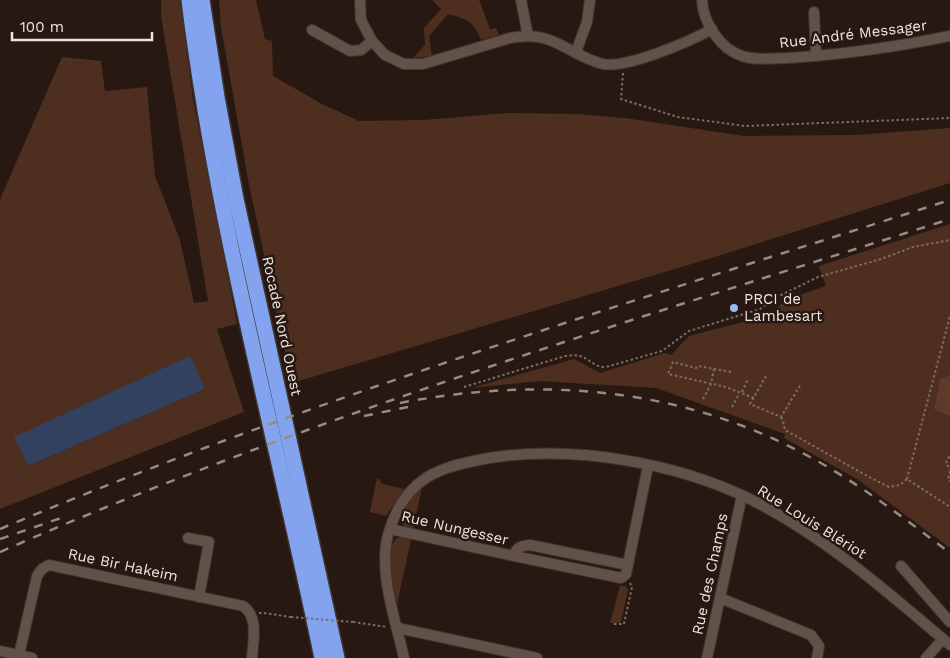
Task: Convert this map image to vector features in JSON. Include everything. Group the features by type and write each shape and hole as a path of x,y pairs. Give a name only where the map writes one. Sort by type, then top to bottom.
{"highway":[{"name":"Rocade Nord Ouest","path":"189,0 199,75 216,168 322,658"},
{"name":"Rocade Nord Ouest","path":"202,0 217,97 235,190 336,658"}],"street":[{"path":"360,0 361,20 372,41 392,59 410,65 432,61 510,38 528,36 553,40 591,60 605,64 623,64 683,43 712,30"},
{"path":"521,0 528,36"},
{"path":"576,52 587,22 590,0"},
{"name":"Rue André Messager","path":"702,0 703,10 712,30 730,50 743,57 755,59 816,56 898,46 950,36"},
{"path":"814,12 816,56"},
{"path":"312,30 350,51 361,50 372,41"},
{"name":"Rue Louis Blériot","path":"404,658 386,571 386,544 398,510 413,488 433,474 459,464 510,455 549,453 596,456 648,466 700,479 742,495 794,524 859,569 946,642 926,658"},
{"path":"626,570 648,466"},
{"name":"Rue des Champs","path":"707,658 742,495"},
{"name":"Rue Nungesser","path":"390,529 514,556 520,546 530,545 626,570"},
{"path":"188,538 209,542 199,596"},
{"name":"Rue Bir Hakeim","path":"13,656 36,576 39,571 47,566 56,566 243,606 252,614"},
{"path":"901,566 950,622"},
{"path":"720,598 811,635 819,646 817,658"},
{"path":"252,614 252,658"},
{"path":"398,628 538,658"},
{"path":"0,651 13,656 32,658"}],"path":[{"path":"623,64 621,99 678,116 745,126 950,118"},
{"path":"464,387 565,356 581,356 598,366 606,367 662,351 689,331 760,310 796,287 818,277 881,259 912,247 950,240"},
{"path":"766,376 750,404 781,417 784,420 786,430 870,478 889,487 900,485 908,479 950,316"},
{"path":"731,372 698,366 696,368 673,362 668,374 711,384 754,398"},
{"path":"703,399 711,384 714,369"},
{"path":"732,407 748,379"},
{"path":"781,417 800,384"},
{"path":"950,457 946,463 950,470 948,479 950,480"},
{"path":"908,479 950,507"},
{"path":"614,624 624,624 632,587 626,570"},
{"path":"252,614 264,613 398,628"}],"shaded area":[{"path":"161,0 180,0 193,99 237,324 217,329 244,412 0,509 0,203 62,57 101,61 105,91 147,87 155,176 180,240 194,303 208,301 161,16","holes":["189,357 205,389 28,466 15,437"]},
{"path":"219,0 256,0 265,39 272,41 273,76 322,104 359,121 423,120 508,113 576,114 625,118 744,136 856,135 950,128 950,183 705,260 292,383 249,185 221,27"},
{"path":"432,0 479,0 490,29 496,28 499,35 481,40 476,29 469,22 448,14 429,36 432,56 413,58 425,45 424,28 441,9"},
{"path":"950,224 950,375 940,379 934,410 950,416 950,548 857,479 784,438 785,434 656,388 539,381 471,388 574,359 600,373 665,353 671,355 689,336 770,315 785,300 826,286 819,266"},
{"path":"950,375 950,416 934,410 940,379"},
{"path":"377,478 382,484 404,489 386,516 370,512"},
{"path":"422,487 413,530 405,527 401,522 402,517 408,503"},
{"path":"403,537 411,540 397,604 390,560 393,544 397,538"},
{"path":"620,586 626,586 628,591 621,621 619,623 610,623"}],"water":[{"path":"190,356 205,389 28,466 14,437"}],"railway":[{"path":"0,529 234,437 352,395 471,354 950,200"},
{"path":"0,552 116,503 233,457 352,414 470,373 950,219"},
{"path":"400,403 506,390 558,390 610,394 661,402 712,415 761,433 829,467 882,502 950,553"},
{"path":"364,416 408,407"},
{"path":"0,539 61,518"}],"place":[{"name":"PRCI de Lambesart","path":"734,308"}]}
